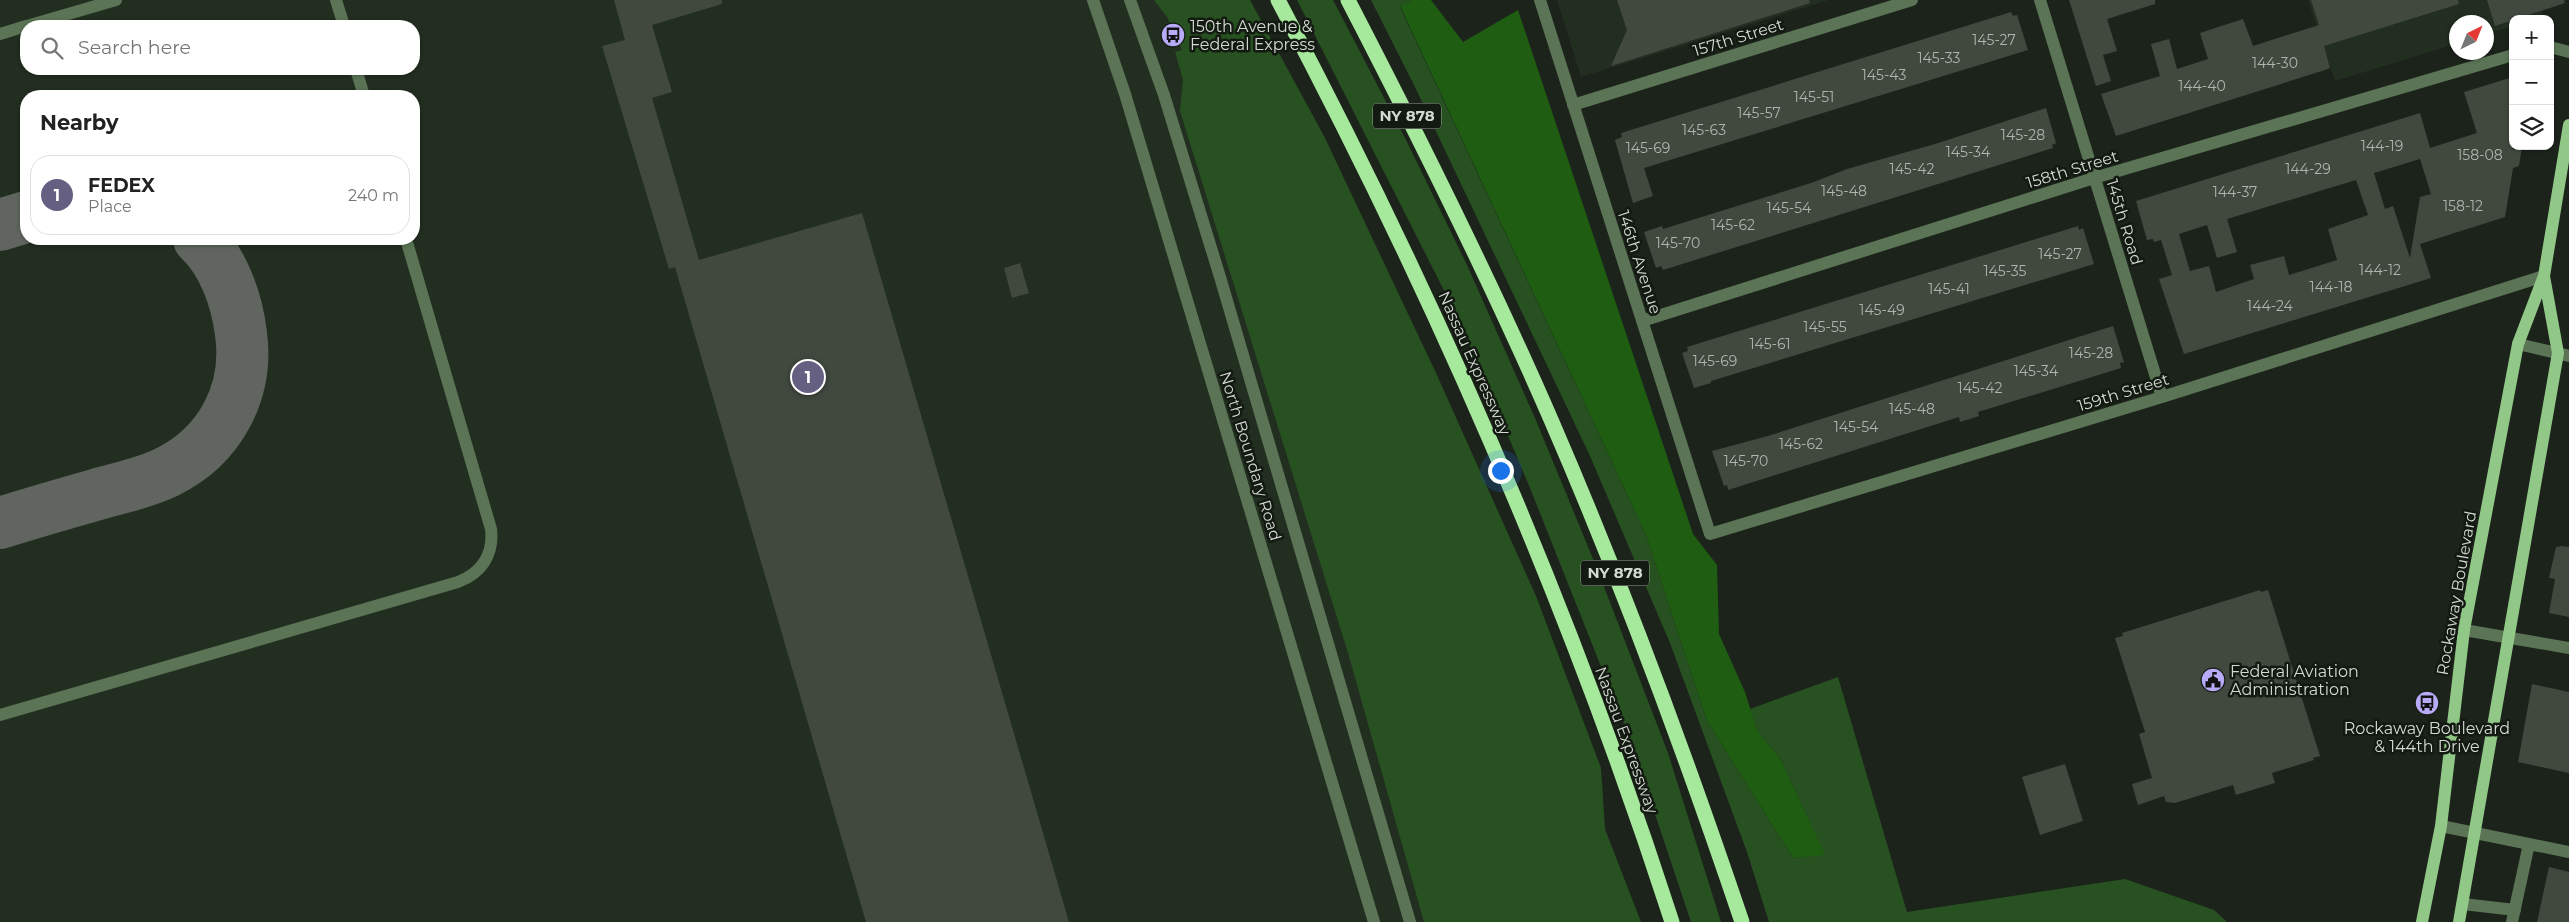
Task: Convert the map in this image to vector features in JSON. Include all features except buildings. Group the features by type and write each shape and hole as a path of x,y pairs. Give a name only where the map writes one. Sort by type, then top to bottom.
{"highway":[{"name":"Nassau Expressway","path":"1278,0 1397,234 1488,434 1592,693 1672,922"},
{"name":"NY 878","path":"1348,0 1461,225 1564,451 1668,708 1742,922"}],"main road":[{"name":"Rockaway Boulevard","path":"2422,922 2441,826 2464,630 2518,344 2544,276 2569,125"},
{"name":"Rockaway Boulevard","path":"2459,922 2563,354 2544,276"}],"street":[{"path":"47,20 116,0"},
{"path":"336,0 342,20"},
{"name":"North Boundary Road","path":"1093,0 1136,130 1374,922"},
{"name":"North Boundary Road","path":"1130,0 1164,96 1225,294 1410,922"},
{"name":"146th Avenue","path":"1540,0 1710,534"},
{"name":"157th Street","path":"1573,105 1912,0"},
{"name":"145th Road","path":"2040,0 2162,397"},
{"path":"0,34 20,28"},
{"path":"2554,48 2569,52"},
{"name":"158th Street","path":"1642,321 2094,178 2509,56"},
{"path":"358,75 362,90"},
{"path":"0,715 458,582 474,575 480,570 491,546 491,529 408,245"},
{"name":"159th Street","path":"1710,534 2162,397 2544,276"},
{"path":"2518,344 2563,354"},
{"path":"2464,630 2569,648"},
{"path":"2441,826 2569,852"},
{"path":"2462,904 2514,916 2529,844"}],"shaded area":[{"path":"0,0 1221,0 1617,922 0,922"},
{"path":"1557,0 1829,0 1581,77"},
{"path":"2308,0 2545,0 2542,15 2509,15 2509,27 2494,32 2494,15 2449,15 2449,46 2335,81"}],"green space":[{"path":"1154,0 1250,0 1324,136 1436,373 1536,596 1601,768 1605,829 1641,922 1424,922 1348,653 1180,111 1183,80 1175,52 1182,50 1167,17"},
{"path":"1297,0 1333,0 1407,142 1467,265 1535,418 1596,566 1668,753 1721,922 1691,922 1631,742 1530,488 1461,324"},
{"path":"1371,0 1412,0 1400,7 1646,535 1707,721 1793,858 1824,854 1781,760 1757,730 1750,709 1838,677 1907,912 2125,879 2214,910 2227,922 1769,922 1747,852 1670,643 1590,456 1415,87"},
{"path":"1412,0 1431,0 1463,42 1518,10 1693,534 1717,565 1719,634 1745,692 1757,730 1781,760 1825,855 1793,858 1707,721 1646,535 1400,6"}],"taxiway":[{"path":"0,225 20,219"},
{"path":"0,523 159,476 186,461 202,448 216,432 227,415 235,396 242,356 241,334 233,296 228,283 216,259 205,245"}],"place":[{"name":"150th Avenue & Federal Express","path":"1173,35"},
{"name":"FEDEX","path":"808,377"},
{"name":"Federal Aviation Administration","path":"2213,680"},
{"name":"Rockaway Boulevard & 144th Drive","path":"2427,703"}]}
